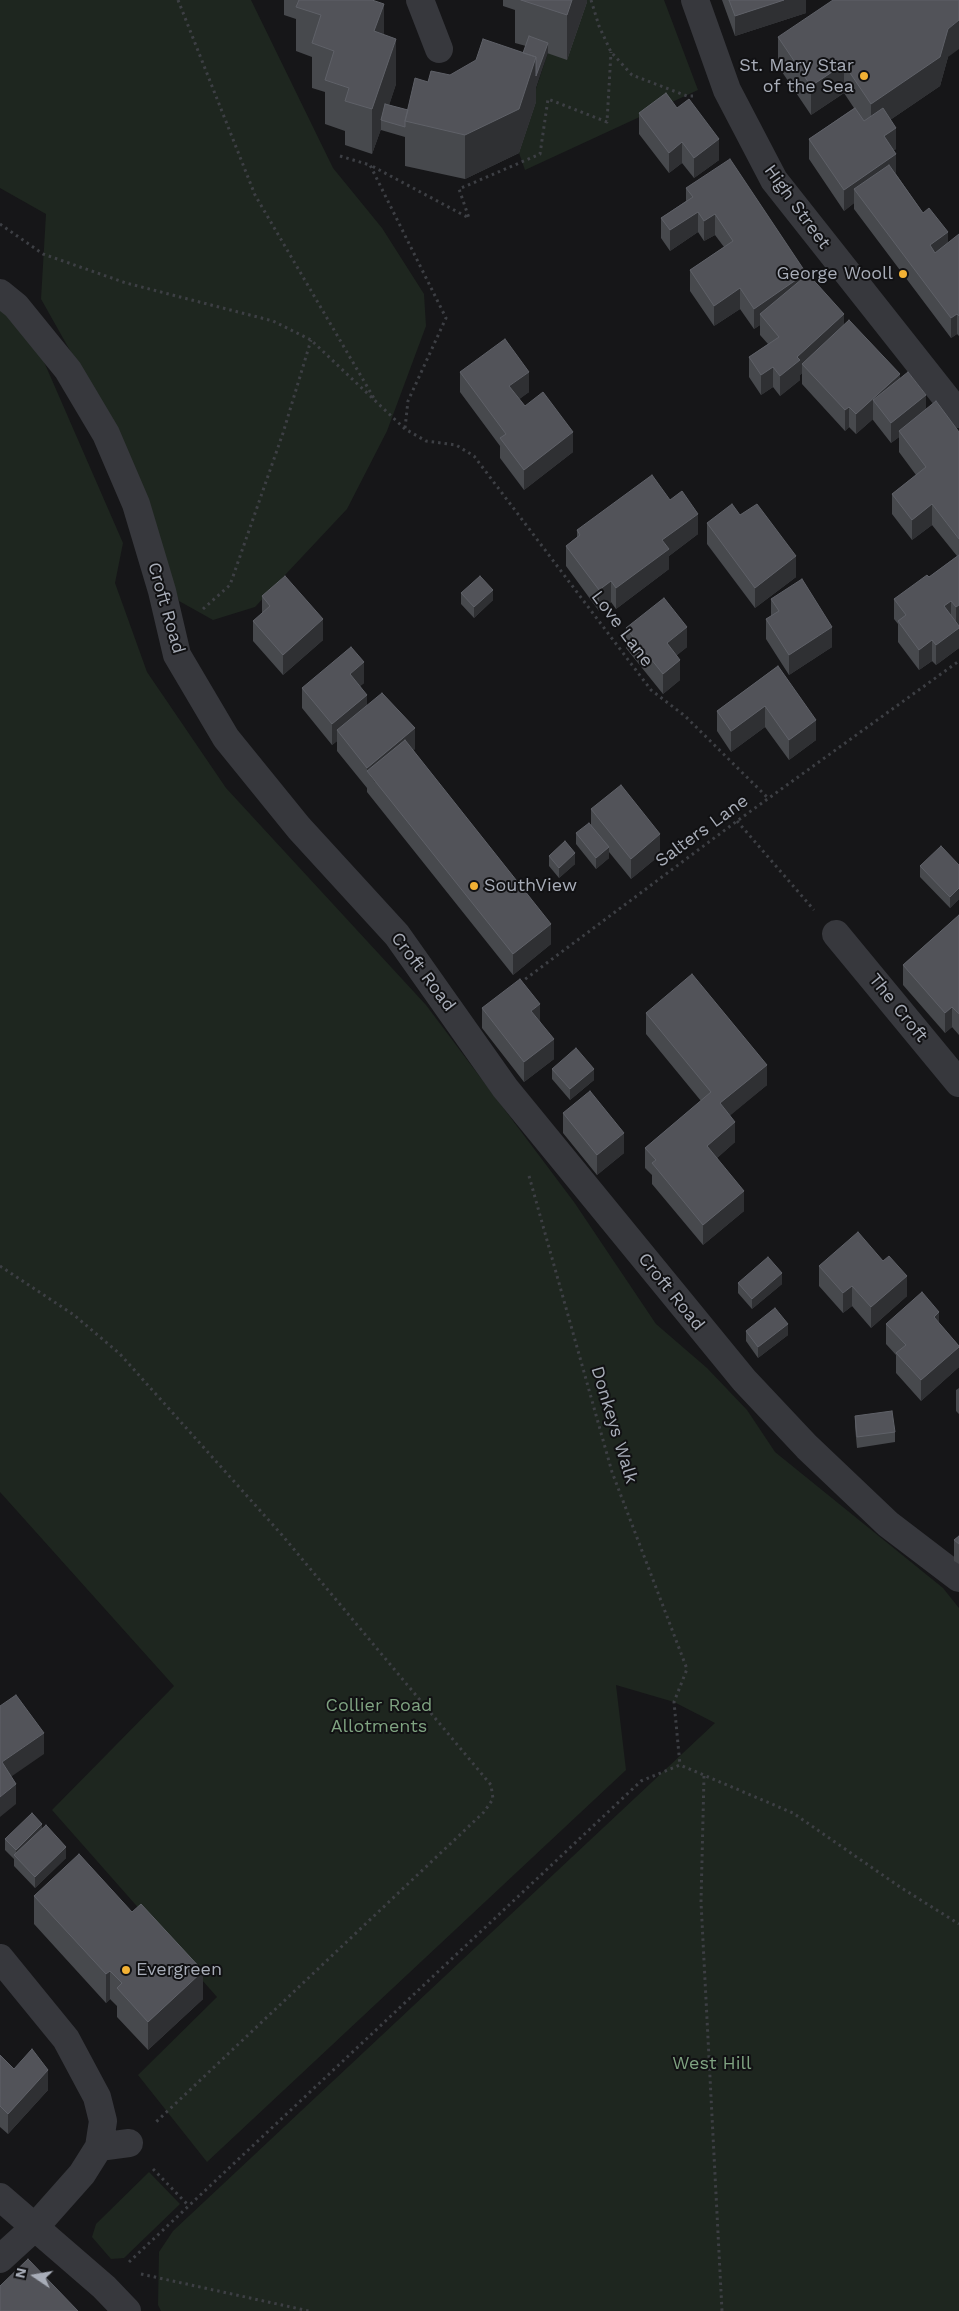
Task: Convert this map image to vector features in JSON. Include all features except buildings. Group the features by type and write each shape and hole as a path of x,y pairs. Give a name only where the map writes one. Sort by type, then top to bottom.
{"street":[{"path":"420,0 439,49"},
{"name":"High Street","path":"695,0 726,90 774,180 959,414"},
{"name":"Croft Road","path":"0,293 16,306 68,370 106,434 136,504 177,655 226,738 299,828 397,935 505,1088 744,1380 807,1447 888,1524 959,1578"},
{"name":"The Croft","path":"836,934 959,1083"},
{"path":"0,1958 66,2039 97,2097 103,2121 99,2146 82,2174 35,2227 0,2259"},
{"path":"99,2146 129,2143"},
{"path":"0,2197 104,2288 127,2311"}],"path":[{"path":"178,0 255,195 378,404"},
{"path":"591,0 599,26 611,52 632,75 688,96 726,90"},
{"path":"340,156 370,165 469,218 459,189 540,154 548,99 607,122 611,52"},
{"path":"370,165 446,318 408,401 404,429"},
{"path":"0,224 43,254 126,283 273,322 311,340 404,429"},
{"path":"172,635 230,586 283,433 311,340"},
{"name":"Love Lane","path":"404,429 426,441 456,445 474,456 651,690 685,716 769,799"},
{"name":"Salters Lane","path":"516,987 738,821 959,661"},
{"path":"738,821 836,934"},
{"name":"Donkeys Walk","path":"528,1172 612,1472 687,1668 674,1702 680,1765"},
{"path":"0,1266 74,1315 120,1354 282,1535 491,1785 493,1799 484,1812 168,2113 129,2143 189,2206"},
{"path":"128,2263 641,1781 680,1765 793,1813 900,1887 959,1924"},
{"path":"704,1776 701,1902 722,2311"},
{"path":"140,2274 309,2311"}],"green space":[{"path":"0,0 251,0 333,168 382,228 424,294 426,326 387,431 347,509 255,607 213,620 179,601 130,457 41,299 46,214 0,188"},
{"path":"581,0 664,0 698,90 525,170 519,153 536,102 532,100 548,53"},
{"path":"0,310 31,332 123,543 115,583 147,672 226,788 426,1005 574,1202 656,1324 707,1368 747,1410 775,1452 943,1588 959,1608 959,2311 161,2311 158,2305 159,2252 173,2231 715,1723 674,1702 616,1685 626,1770 207,2162 138,2075 217,1997 52,1810 174,1686 0,1492"},
{"path":"149,2172 180,2204 124,2258 111,2259 92,2237 96,2224"}],"place":[{"name":"St. Mary Star of the Sea","path":"864,76"},
{"name":"George Wooll","path":"903,274"},
{"name":"SouthView","path":"474,886"},
{"name":"Evergreen","path":"126,1970"}],"park label":[{"name":"Collier Road Allotments","path":"379,1716"},
{"name":"West Hill","path":"712,2064"}]}
